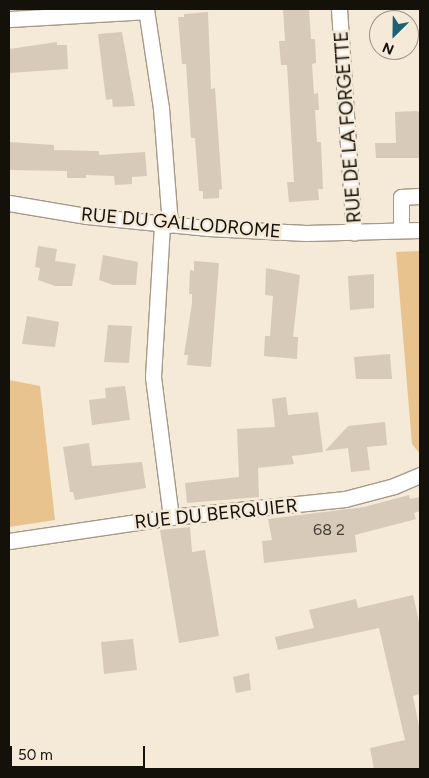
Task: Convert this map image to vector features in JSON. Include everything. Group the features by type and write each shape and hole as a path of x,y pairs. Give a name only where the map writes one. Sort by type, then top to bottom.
{"street":[{"name":"RUE DE LA FORGETTE","path":"339,9 354,232 420,230"},
{"path":"9,19 146,10 161,108 166,225 153,386 171,517"},
{"path":"401,230 401,196 420,196"},
{"name":"RUE DU GALLODROME","path":"9,203 166,225 272,232 354,232"},
{"name":"RUE DU BERQUIER","path":"9,541 171,517 345,498 394,486 420,475"}],"shaded area":[{"path":"420,251 420,454 412,444 396,252"},
{"path":"9,380 40,386 55,520 9,527"}],"building":[{"path":"283,9 309,9 311,39 315,39 316,63 312,64 314,94 318,93 319,110 315,110 317,142 321,142 323,189 318,189 319,200 289,202 287,182 294,182 287,65 281,65 279,41 285,41"},
{"path":"208,12 211,89 215,88 222,189 219,190 219,198 203,199 203,191 199,191 195,138 191,138 186,64 182,64 178,17 184,17 184,14"},
{"path":"122,32 135,106 113,107 112,99 106,100 98,34"},
{"path":"57,42 57,45 67,45 68,69 9,73 9,49"},
{"path":"417,111 420,113 420,158 376,158 375,143 396,143 395,112"},
{"path":"9,142 54,145 54,150 99,151 99,155 145,152 147,176 132,177 132,184 115,185 114,176 86,175 86,178 67,178 67,171 9,170"},
{"path":"38,246 57,249 55,261 76,264 72,286 55,286 38,280 40,268 35,267"},
{"path":"103,255 138,262 136,285 113,285 99,280"},
{"path":"194,261 219,263 211,367 187,365 188,355 184,355 192,303 192,294 189,294 190,270 194,271"},
{"path":"266,268 300,275 293,337 298,337 297,359 264,356 265,336 270,336 273,296 265,295"},
{"path":"374,274 374,308 350,310 348,276"},
{"path":"27,316 59,322 55,347 22,344"},
{"path":"108,325 132,326 129,363 104,362"},
{"path":"390,354 392,379 356,379 354,357"},
{"path":"125,386 130,420 92,425 89,400 106,398 105,388"},
{"path":"286,397 288,415 318,412 323,452 292,456 294,464 258,468 259,497 187,503 185,483 239,477 237,429 275,427 272,399"},
{"path":"385,422 387,445 367,447 370,470 351,472 348,448 325,451 348,426"},
{"path":"89,443 92,466 142,462 146,488 75,500 73,492 70,492 63,447"},
{"path":"409,495 410,499 420,497 420,511 414,513 416,519 355,535 357,552 264,563 262,541 272,540 268,519 364,507"},
{"path":"190,527 192,552 205,550 219,636 179,643 160,530"},
{"path":"413,595 420,626 420,694 413,696 420,731 420,769 374,769 370,748 405,740 379,628 278,650 275,637 314,628 309,610 356,599 358,608"},
{"path":"133,639 137,670 104,674 101,642"},
{"path":"249,673 251,690 236,693 233,677"}]}
